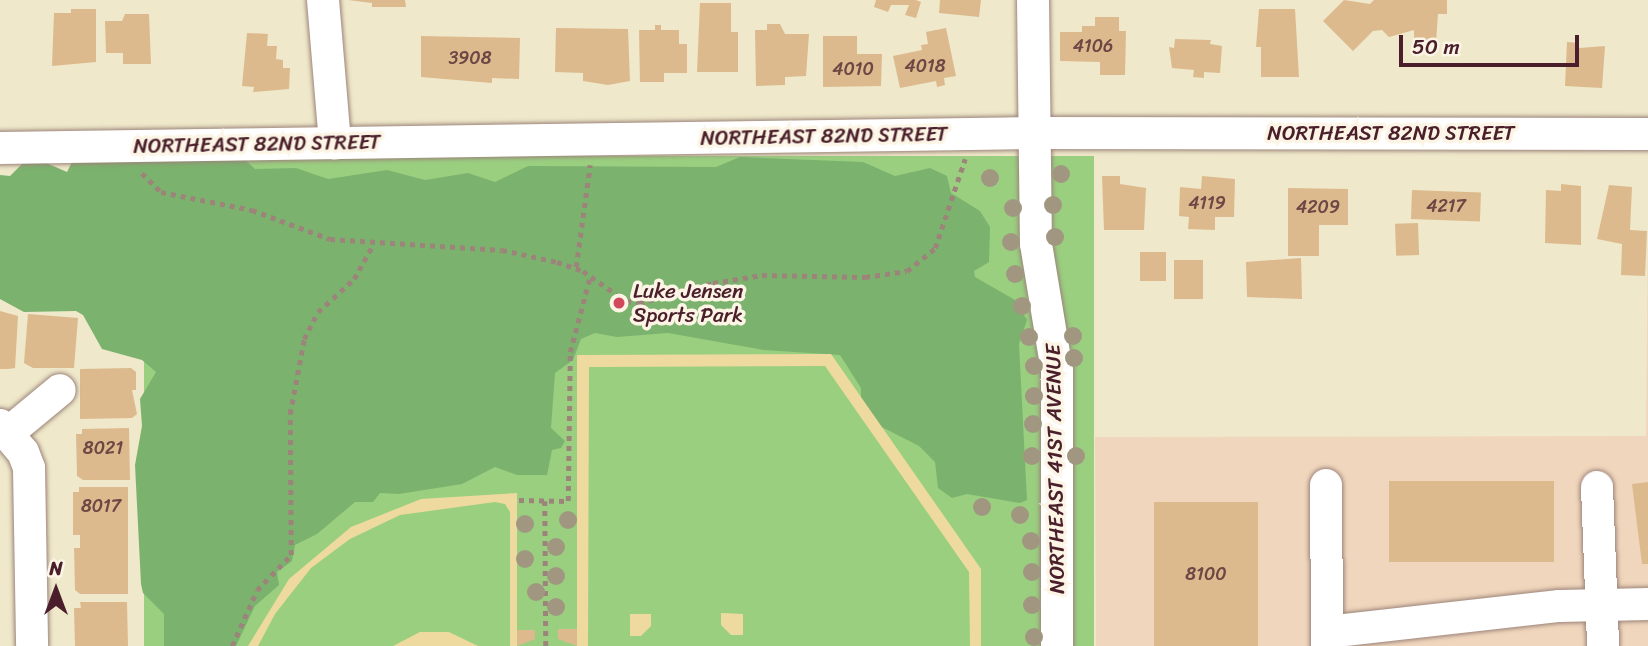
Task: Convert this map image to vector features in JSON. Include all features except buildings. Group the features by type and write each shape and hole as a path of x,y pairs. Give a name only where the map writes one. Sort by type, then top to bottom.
{"street":[{"path":"323,0 335,143"},
{"name":"NORTHEAST 41ST AVENUE","path":"1033,0 1036,244 1057,371 1057,646"},
{"name":"NORTHEAST 82ND STREET","path":"0,148 1033,133 1648,134"},
{"path":"33,646 31,484 23,452 7,433 61,390"},
{"path":"1326,485 1327,639 1602,605 1648,604"},
{"path":"1597,487 1603,646"}],"path":[{"path":"132,146 145,179 161,192 252,210 330,240 372,246 502,250 576,267 626,301 639,303 713,283 762,275 865,277 907,271 935,248 963,166 969,134"},
{"path":"576,267 589,187 591,139"},
{"path":"232,646 262,584 291,555 290,414 304,340 318,312 354,279 372,246"},
{"path":"519,500 568,501 570,352 590,277"},
{"path":"545,501 546,646"}],"shaded area":[{"path":"1648,241 1648,646 1096,646 1095,437 1646,436"}],"green space":[{"name":"Luke Jensen Sports Park","path":"144,156 1094,156 1094,646 144,646"},
{"path":"740,157 863,162 895,176 930,168 947,176 951,193 980,211 990,227 989,262 974,271 975,277 1015,300 1027,320 1019,344 1027,500 1020,503 967,494 952,498 938,488 935,462 919,446 872,422 861,403 861,388 840,355 764,350 668,333 617,337 595,333 581,339 573,360 555,373 551,428 565,441 561,448 552,450 547,475 517,475 495,467 462,484 399,494 380,493 373,502 355,502 317,534 295,545 292,561 277,572 279,585 255,606 236,646 164,646 164,614 143,593 141,584 135,465 142,426 140,399 156,372 142,360 102,349 83,315 76,311 24,312 0,299 0,175 10,176 24,162 44,162 67,172 73,160 243,158 255,169 296,168 328,179 387,170 425,180 468,173 495,182 528,166 716,167"}],"sand":[{"path":"831,354 981,569 981,646 970,646 969,572 825,366 589,367 588,646 577,646 577,355"},
{"path":"517,493 517,646 510,646 510,512 505,504 495,502 400,515 350,539 311,568 275,614 258,646 248,646 289,579 351,527 421,499"},
{"path":"721,613 743,614 743,635 731,635 721,625"},
{"path":"630,614 651,614 651,626 641,636 630,636"},
{"path":"420,632 449,632 478,646 393,646"}],"place":[{"name":"Luke Jensen Sports Park","path":"619,303"}]}
